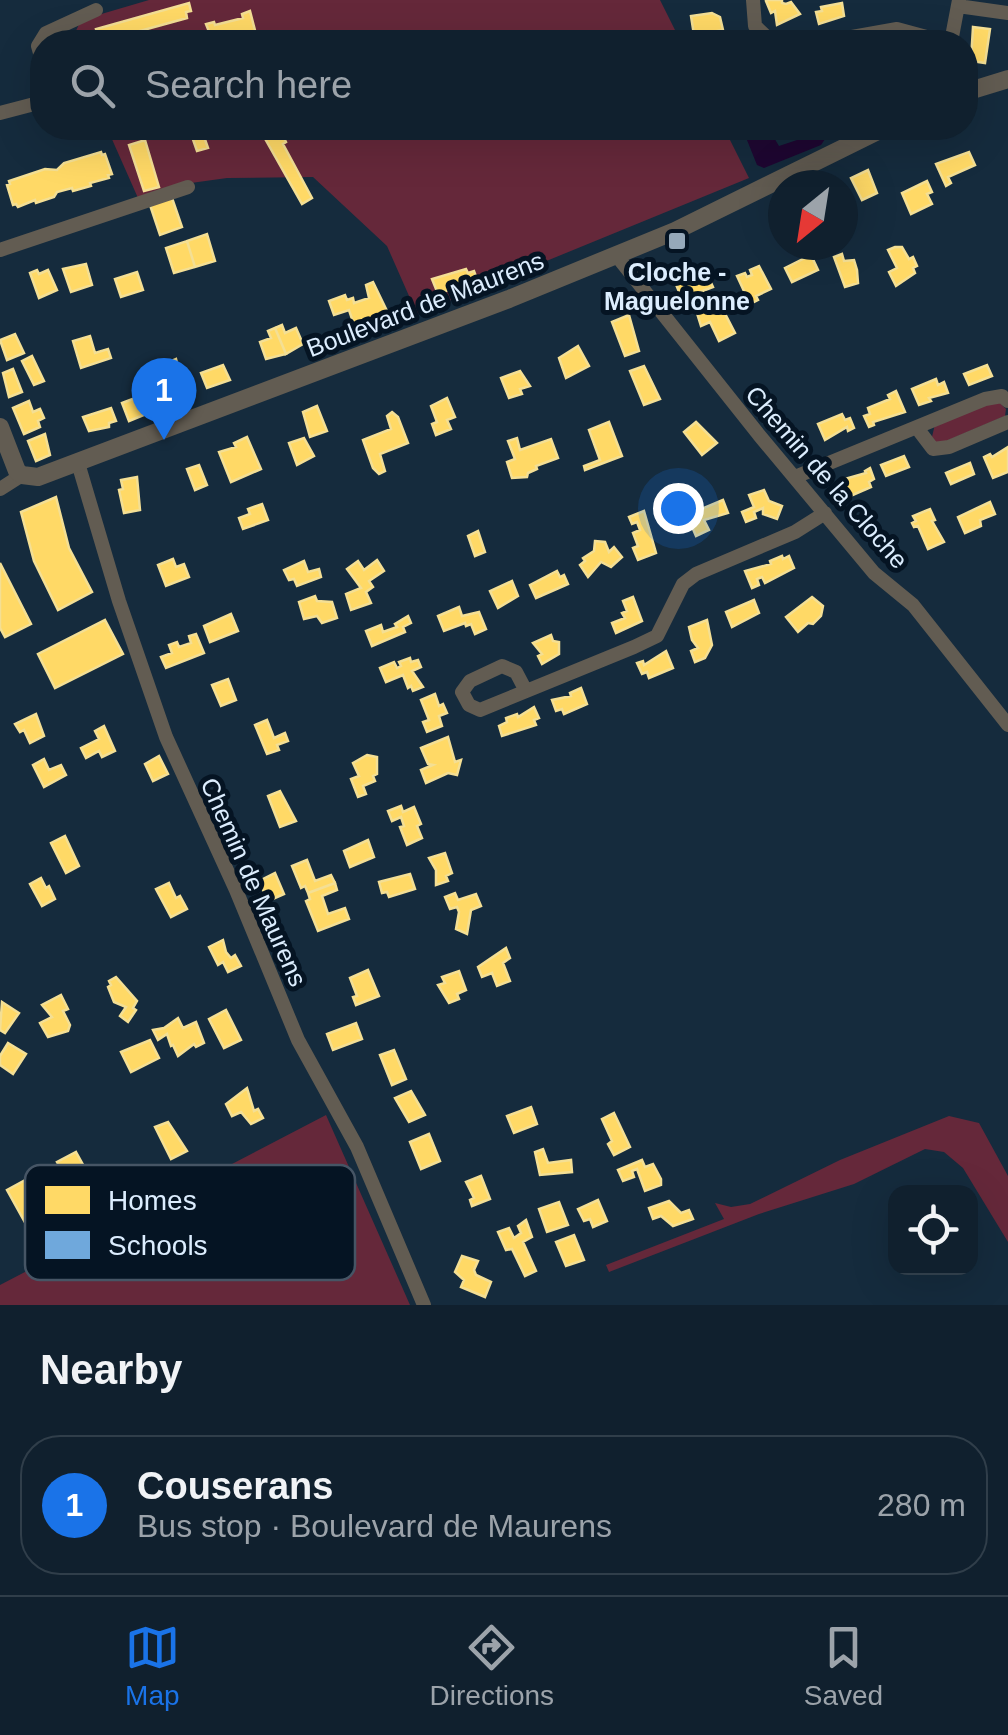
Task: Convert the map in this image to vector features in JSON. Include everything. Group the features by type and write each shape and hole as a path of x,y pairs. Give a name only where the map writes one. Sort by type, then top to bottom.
{"street":[{"path":"753,0 755,26 759,30"},
{"path":"951,30 958,3 1008,13"},
{"path":"53,30 96,10"},
{"path":"978,88 1008,79"},
{"path":"0,113 30,105"},
{"name":"Boulevard de Maurens","path":"22,475 38,478 509,299 749,197 861,140"},
{"path":"0,250 188,188"},
{"name":"Chemin de la Cloche","path":"616,255 795,478 874,572 913,605 1008,725"},
{"path":"795,478 985,400 1002,396 1008,400"},
{"path":"917,428 934,449 949,448 1008,422"},
{"path":"0,427 22,475 0,489"},
{"name":"Chemin de Maurens","path":"78,463 119,601 166,737 236,890 298,1040 357,1147 424,1305"},
{"path":"526,691 516,672 502,666 470,681 462,692 468,705 480,710 526,691 657,636 683,584 696,574 796,532 825,513"}],"shaded area":[{"path":"149,0 660,0 675,30 76,30 81,20"},
{"path":"112,140 730,140 749,178 417,314 387,246 313,177 227,178 191,183 138,198"},
{"path":"747,140 775,140 779,146 797,140 824,140 821,145 764,168 757,165"},
{"path":"997,400 1006,409 1005,416 944,442 936,442 932,437 935,424"},
{"path":"326,1115 348,1165 230,1165"},
{"path":"949,1116 979,1123 1008,1176 1008,1242 978,1193 978,1185 973,1185 963,1168 944,1152 925,1149 854,1184 759,1214 609,1272 606,1265 724,1219 715,1203 731,1207 750,1204 840,1160"},
{"path":"355,1181 410,1305 0,1305 0,1285 25,1272 25,1280 355,1280"}],"building: Homes":[{"path":"768,0 791,2 800,14 777,25"},
{"path":"189,3 191,11 186,12 187,18 144,30 96,29"},
{"path":"842,3 844,16 819,24 816,12 822,11 821,7"},
{"path":"250,11 255,30 208,30 206,24 243,18 242,14"},
{"path":"712,13 720,17 723,30 693,30 691,16"},
{"path":"990,29 985,63 978,62 978,30 973,30"},
{"path":"145,140 159,187 144,191 129,145"},
{"path":"193,140 205,140 208,148 197,151"},
{"path":"266,140 285,140 283,144 312,198 302,204"},
{"path":"101,152 112,174 109,178 73,191 72,188 57,192 54,197 36,203 35,200 18,207 13,205 9,181 45,169 57,170 64,163"},
{"path":"969,152 975,165 948,177 951,183 946,186 936,164"},
{"path":"868,170 877,193 862,200 858,175"},
{"path":"927,181 932,204 911,214 902,193"},
{"path":"172,198 182,227 160,235 150,205"},
{"path":"207,234 215,261 195,267 187,241"},
{"path":"187,241 195,267 174,273 166,248"},
{"path":"902,247 917,266 913,268 915,273 896,286 889,272 897,268 888,250"},
{"path":"801,260 813,260 818,270 792,282 785,268"},
{"path":"835,260 854,260 858,283 845,287"},
{"path":"86,264 92,285 71,292 63,269"},
{"path":"759,266 771,289 756,296 758,300 750,304 737,276 752,275 750,270"},
{"path":"704,267 713,287 682,299 675,282"},
{"path":"466,269 468,273 474,271 480,287 464,293 463,288 457,287 438,294 432,279"},
{"path":"37,270 39,274 48,270 57,290 39,298 30,273"},
{"path":"137,272 143,290 121,297 115,279"},
{"path":"373,282 388,313 354,325 349,310 334,315 329,301 345,295 347,300 353,298 354,303 369,298 366,285"},
{"path":"718,300 735,333 719,341 710,322 701,326 696,310"},
{"path":"629,315 639,351 625,356 612,322"},
{"path":"282,325 285,333 296,328 303,344 286,354 275,328"},
{"path":"275,328 286,354 266,359 260,342 271,338 268,331"},
{"path":"15,334 24,353 7,360 0,340"},
{"path":"90,336 95,353 108,349 111,358 81,368 73,341"},
{"path":"578,346 589,366 566,378 559,358"},
{"path":"32,356 44,381 34,385 22,361"},
{"path":"176,359 181,379 169,383 165,376 157,378 153,369"},
{"path":"223,365 230,380 207,388 201,373"},
{"path":"987,365 992,376 969,385 964,374"},
{"path":"644,366 660,399 644,405 630,371"},
{"path":"13,369 22,392 9,397 3,373"},
{"path":"520,371 530,386 509,398 501,378"},
{"path":"936,379 938,385 944,382 948,393 919,405 912,389"},
{"path":"186,385 191,397 172,404 167,392"},
{"path":"896,391 905,412 873,422 869,427 864,416 870,414 868,408 890,399 888,395"},
{"path":"145,397 151,412 129,421 122,403"},
{"path":"447,398 455,417 447,420 451,429 436,435 432,424 437,422 431,406"},
{"path":"29,401 33,412 40,409 44,418 38,421 40,427 24,434 13,408"},
{"path":"317,406 327,431 310,437 303,412"},
{"path":"111,408 116,421 109,423 109,427 89,431 83,417"},
{"path":"392,412 398,417 408,443 380,454 385,471 379,474 363,440 391,429 387,416"},
{"path":"842,414 845,420 850,418 854,428 848,431 847,427 825,440 818,424"},
{"path":"609,422 622,456 585,470 584,466 600,460 589,430"},
{"path":"696,422 717,443 702,455 684,432"},
{"path":"45,434 50,455 36,461 28,441"},
{"path":"247,437 261,469 231,482 219,452 236,447 234,443"},
{"path":"304,438 314,456 297,465 289,443"},
{"path":"517,438 520,450 551,439 558,458 536,466 527,477 512,478 507,462 515,459 508,441"},
{"path":"1008,447 1008,472 993,478 984,457 992,457"},
{"path":"904,456 909,467 886,476 881,465"},
{"path":"970,463 974,474 951,484 946,473"},
{"path":"199,465 207,485 195,490 187,469"},
{"path":"870,468 874,479 869,482 871,487 848,497 841,480 866,473"},
{"path":"137,477 140,510 124,513 121,480"},
{"path":"764,490 769,501 782,506 777,519 763,514 763,508 754,512 756,518 746,522 742,512 754,507 749,495"},
{"path":"56,497 69,548 92,592 58,610 34,561 21,512"},
{"path":"723,500 728,513 704,520 709,530 696,536 687,515"},
{"path":"990,502 995,514 965,533 958,517"},
{"path":"262,504 268,520 243,529 239,518 250,514 248,509"},
{"path":"930,509 944,542 928,549 918,526 912,523 916,521 913,516"},
{"path":"644,511 656,553 638,560 633,533 640,530 629,517"},
{"path":"478,531 485,552 475,556 468,536"},
{"path":"595,541 605,542 609,552 614,547 622,557 611,567 601,562 588,577 580,565 594,551"},
{"path":"789,556 794,568 765,583 762,577 757,579 759,585 752,588 745,571 771,564 770,561"},
{"path":"173,559 176,567 184,564 189,577 166,586 158,565"},
{"path":"377,560 384,571 369,581 373,587 366,592 371,603 351,610 346,594 361,588 347,569 358,561 364,570"},
{"path":"304,561 308,572 319,569 321,577 297,586 284,570"},
{"path":"0,563 31,624 5,637 0,628"},
{"path":"557,571 568,584 536,598 530,585"},
{"path":"512,581 518,596 498,608 490,591"},
{"path":"315,596 317,601 332,602 337,618 322,623 317,616 304,619 299,602"},
{"path":"633,597 642,621 616,633 612,623 625,618 623,601"},
{"path":"812,597 823,606 821,616 798,632 786,617"},
{"path":"754,600 759,613 732,627 726,612"},
{"path":"459,607 462,616 479,612 486,629 475,634 471,624 465,623 444,631 438,616"},
{"path":"231,614 238,631 210,642 204,626"},
{"path":"408,616 411,623 403,627 405,632 372,646 366,631 381,625 383,632 397,627 395,624"},
{"path":"105,620 123,654 55,688 38,654"},
{"path":"707,620 712,645 705,658 695,662 691,651 698,648 689,627"},
{"path":"196,634 204,653 166,668 161,657 172,653 169,645 191,643 189,636"},
{"path":"551,635 553,641 559,642 559,654 542,664 538,656 542,654 533,643"},
{"path":"666,651 673,668 649,678 647,672 642,674 637,663 643,661 644,665"},
{"path":"410,658 411,662 418,660 421,667 412,671 423,687 413,691 411,686 408,688 403,675 386,682 380,668 394,662 397,668 401,666 399,662"},
{"path":"228,679 236,700 221,706 212,685"},
{"path":"581,688 587,704 564,714 562,709 556,711 552,700 571,696"},
{"path":"435,694 439,706 443,704 447,713 439,716 442,726 427,732 423,722 429,720 421,700"},
{"path":"534,707 539,718 534,720 536,725 502,736 499,726 507,722 506,718 517,714 518,717"},
{"path":"36,714 44,736 30,743 24,730 20,732 15,724"},
{"path":"267,720 274,738 285,733 288,741 267,754 255,725"},
{"path":"104,726 115,751 102,757 99,751 86,758 81,748 99,739 95,731"},
{"path":"448,737 455,762 461,760 457,775 448,773 426,783 421,770 433,765 428,764 421,748"},
{"path":"367,755 377,757 377,774 373,776 375,781 363,786 366,794 358,797 351,779 359,776 353,763"},
{"path":"159,756 168,774 153,781 145,764"},
{"path":"44,759 49,770 61,765 66,775 44,787 33,765"},
{"path":"280,791 296,821 280,827 268,796"},
{"path":"401,806 403,812 414,807 421,824 417,826 422,838 407,845 400,827 404,826 401,817 392,821 388,811"},
{"path":"65,836 79,866 66,873 51,843"},
{"path":"368,840 374,857 350,867 344,851"},
{"path":"445,853 452,873 446,876 448,881 436,885 436,870 429,858"},
{"path":"307,860 315,881 331,875 335,883 308,893 305,886 301,888 292,866"},
{"path":"275,873 284,894 268,901 259,881"},
{"path":"410,874 415,889 389,897 387,892 382,893 379,882"},
{"path":"41,878 55,899 42,906 30,884"},
{"path":"169,883 187,909 171,917 156,889"},
{"path":"335,883 337,890 322,896 328,914 345,908 349,919 318,931 306,901 310,899 308,893"},
{"path":"455,893 458,900 476,894 481,906 471,910 467,934 456,929 459,912 457,907 450,909 445,897"},
{"path":"223,940 226,952 231,958 235,955 241,966 228,972 223,962 218,965 209,947"},
{"path":"506,948 510,958 503,963 510,981 497,986 492,973 482,977 478,967"},
{"path":"368,970 379,996 356,1005 350,978"},
{"path":"459,971 466,990 449,1003 438,985 445,983 442,977"},
{"path":"116,977 137,1001 128,1022 120,1016 126,1007 114,1002 108,987"},
{"path":"61,995 70,1025 68,1031 48,1037 40,1023 52,1017 42,1005"},
{"path":"2,1002 19,1013 5,1033 0,1030"},
{"path":"226,1010 241,1040 224,1048 209,1019"},
{"path":"178,1018 183,1028 196,1022 204,1043 196,1047 194,1044 178,1056 167,1034 158,1040 153,1030"},
{"path":"356,1023 362,1039 333,1050 327,1034"},
{"path":"150,1040 159,1058 131,1072 121,1052"},
{"path":"8,1043 26,1054 13,1074 0,1065 0,1056"},
{"path":"394,1050 406,1079 392,1085 380,1055"},
{"path":"247,1088 254,1111 258,1109 263,1118 251,1124 241,1112 232,1116 226,1104"},
{"path":"411,1091 425,1115 409,1122 395,1098"},
{"path":"531,1107 537,1124 514,1133 507,1116"},
{"path":"614,1113 630,1147 614,1155 602,1119"},
{"path":"168,1122 187,1151 171,1159 155,1127"},
{"path":"429,1134 440,1161 421,1169 410,1142"},
{"path":"543,1149 548,1163 571,1160 572,1172 540,1175 535,1152"},
{"path":"76,1152 83,1165 59,1165 57,1162"},
{"path":"642,1160 645,1167 653,1164 661,1185 645,1191 637,1169 632,1171 634,1177 623,1181 618,1170"},
{"path":"481,1176 490,1199 472,1206 470,1200 474,1198 466,1182"},
{"path":"25,1180 25,1222 7,1190"},
{"path":"598,1200 607,1221 593,1227 590,1219 584,1221 578,1209"},
{"path":"669,1201 681,1213 689,1210 693,1219 673,1226 661,1216 653,1219 649,1208"},
{"path":"559,1202 568,1225 547,1232 539,1209"},
{"path":"526,1220 532,1237 523,1242 536,1271 525,1276 512,1249 506,1250 498,1232 509,1228 514,1238 521,1233 518,1226"},
{"path":"574,1235 584,1260 566,1266 556,1242"},
{"path":"462,1256 478,1261 476,1275 491,1282 485,1297 461,1287 464,1280 455,1272"}],"place":[{"name":"Cloche - Maguelonne","path":"677,241"},
{"name":"Couserans","path":"164,440"}]}
